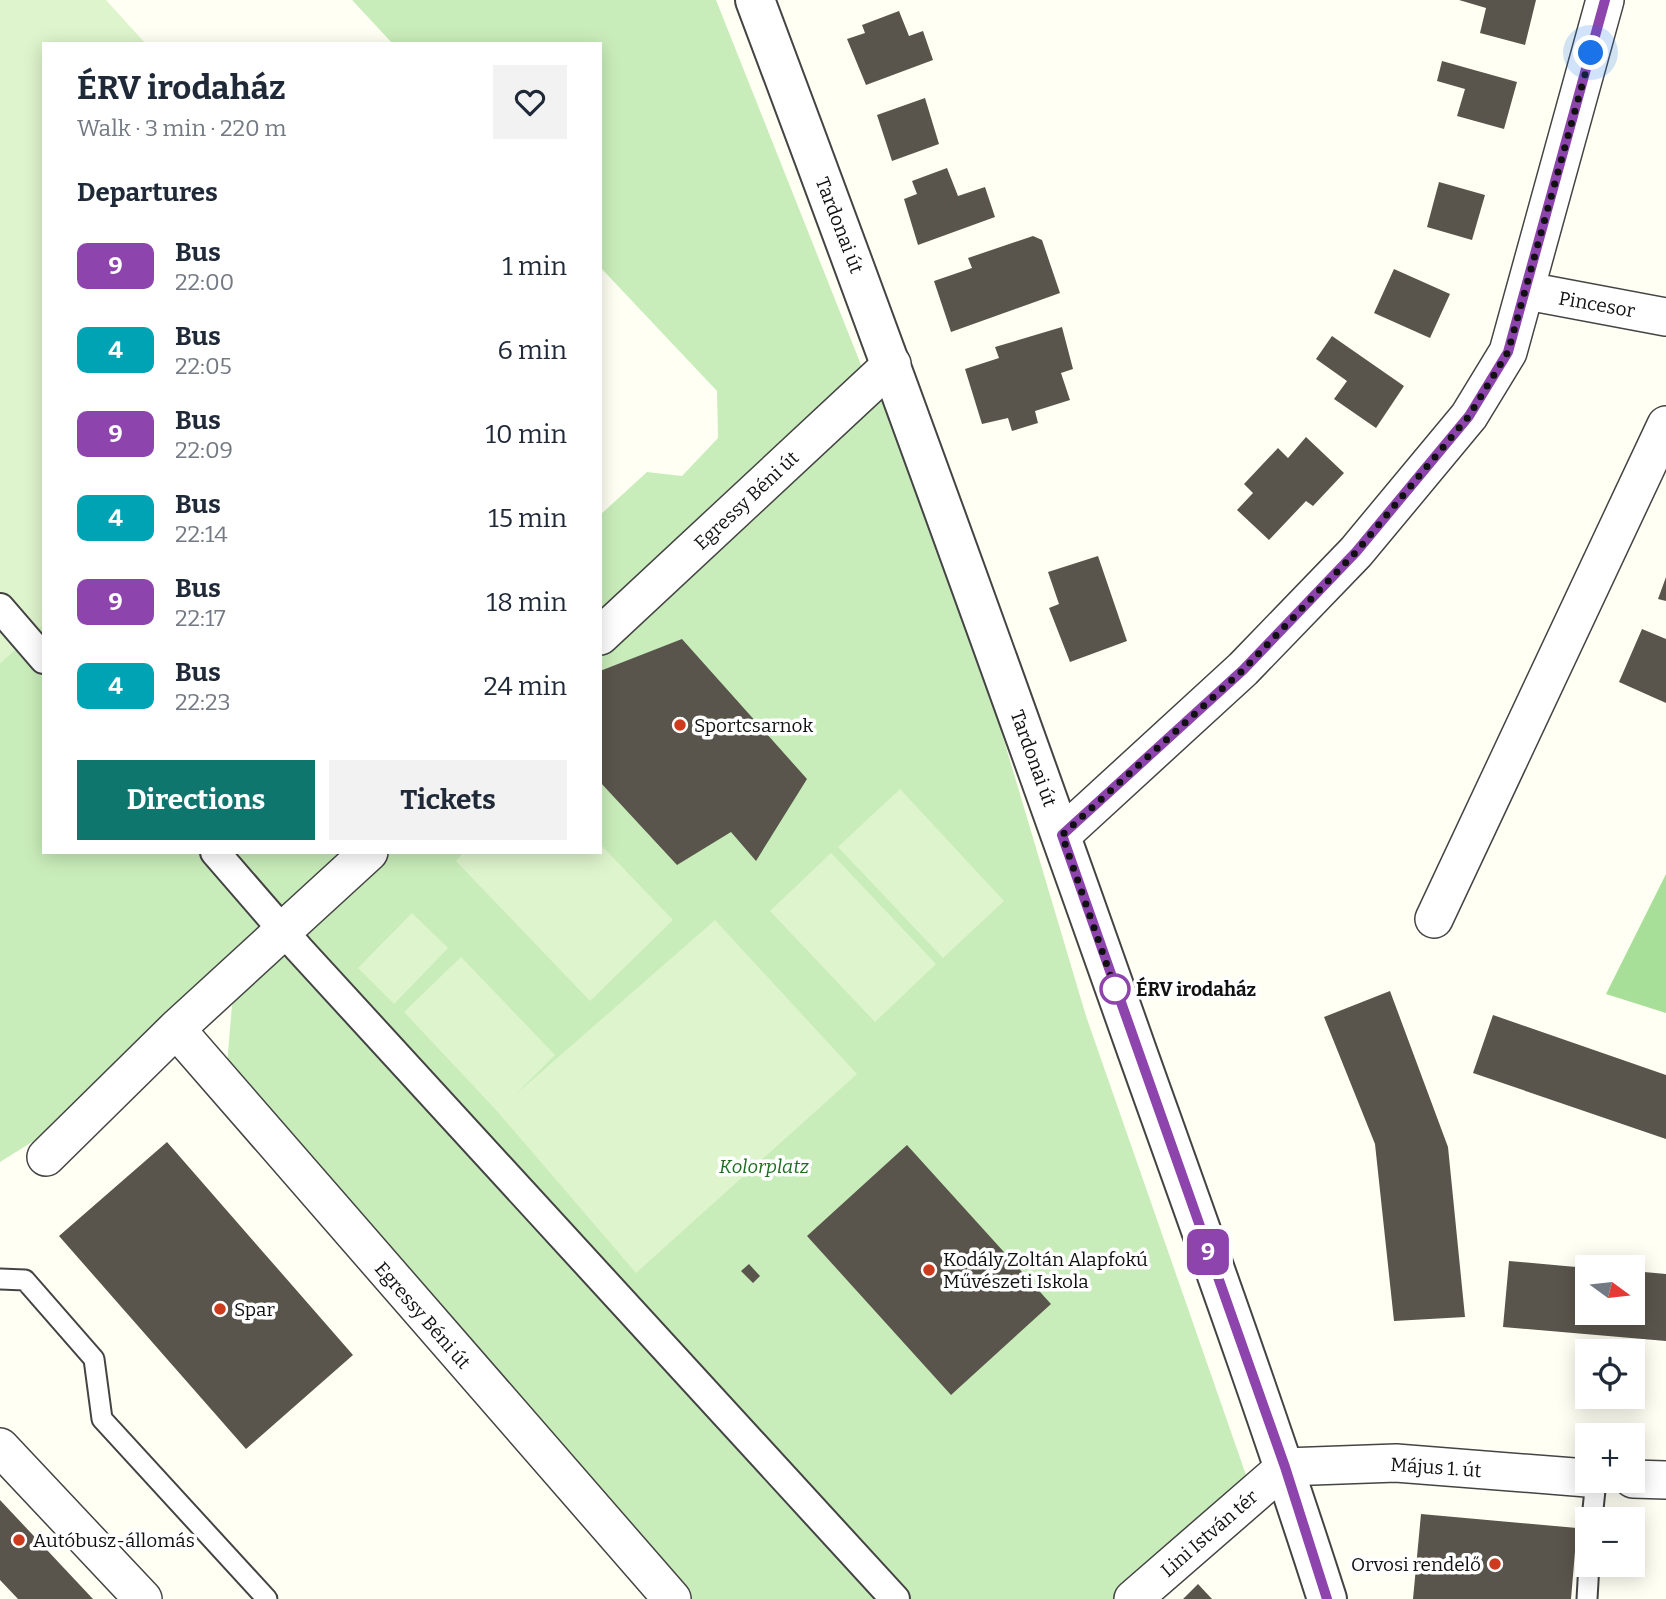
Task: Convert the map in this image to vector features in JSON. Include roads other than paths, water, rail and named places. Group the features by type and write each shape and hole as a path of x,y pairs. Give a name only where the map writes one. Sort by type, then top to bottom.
{"street":[{"name":"Tardonai út","path":"755,0 892,364 1062,835 1285,1467 1327,1599"},
{"path":"1062,835 1243,670 1356,552 1469,416 1508,352 1527,291 1605,0"},
{"name":"Pincesor","path":"1527,291 1666,317"},
{"name":"Egressy Béni út","path":"602,634 892,364"},
{"path":"1434,919 1666,425"},
{"path":"0,608 42,657"},
{"path":"217,854 895,1599"},
{"path":"46,1157 167,1039 367,854"},
{"name":"Egressy Béni út","path":"167,1039 673,1599"},
{"path":"0,1447 143,1599"},
{"name":"Május 1. út","path":"1285,1467 1396,1463 1575,1477"},
{"name":"Lini István tér","path":"1133,1599 1285,1467"},
{"path":"1645,1479 1666,1480"}],"lane":[{"path":"0,1279 25,1280 94,1359 102,1419 267,1599"},
{"path":"1587,1599 1588,1577"}],"place":[{"name":"Sportcsarnok","path":"680,725"},
{"name":"ÉRV irodaház","path":"1115,989"},
{"name":"Kodály Zoltán Alapfokú Művészeti Iskola","path":"929,1270"},
{"name":"Spar","path":"220,1309"},
{"name":"Autóbusz-állomás","path":"19,1540"},
{"name":"Orvosi rendelő","path":"1495,1564"}],"park label":[{"name":"Kolorplatz","path":"764,1166"}]}
